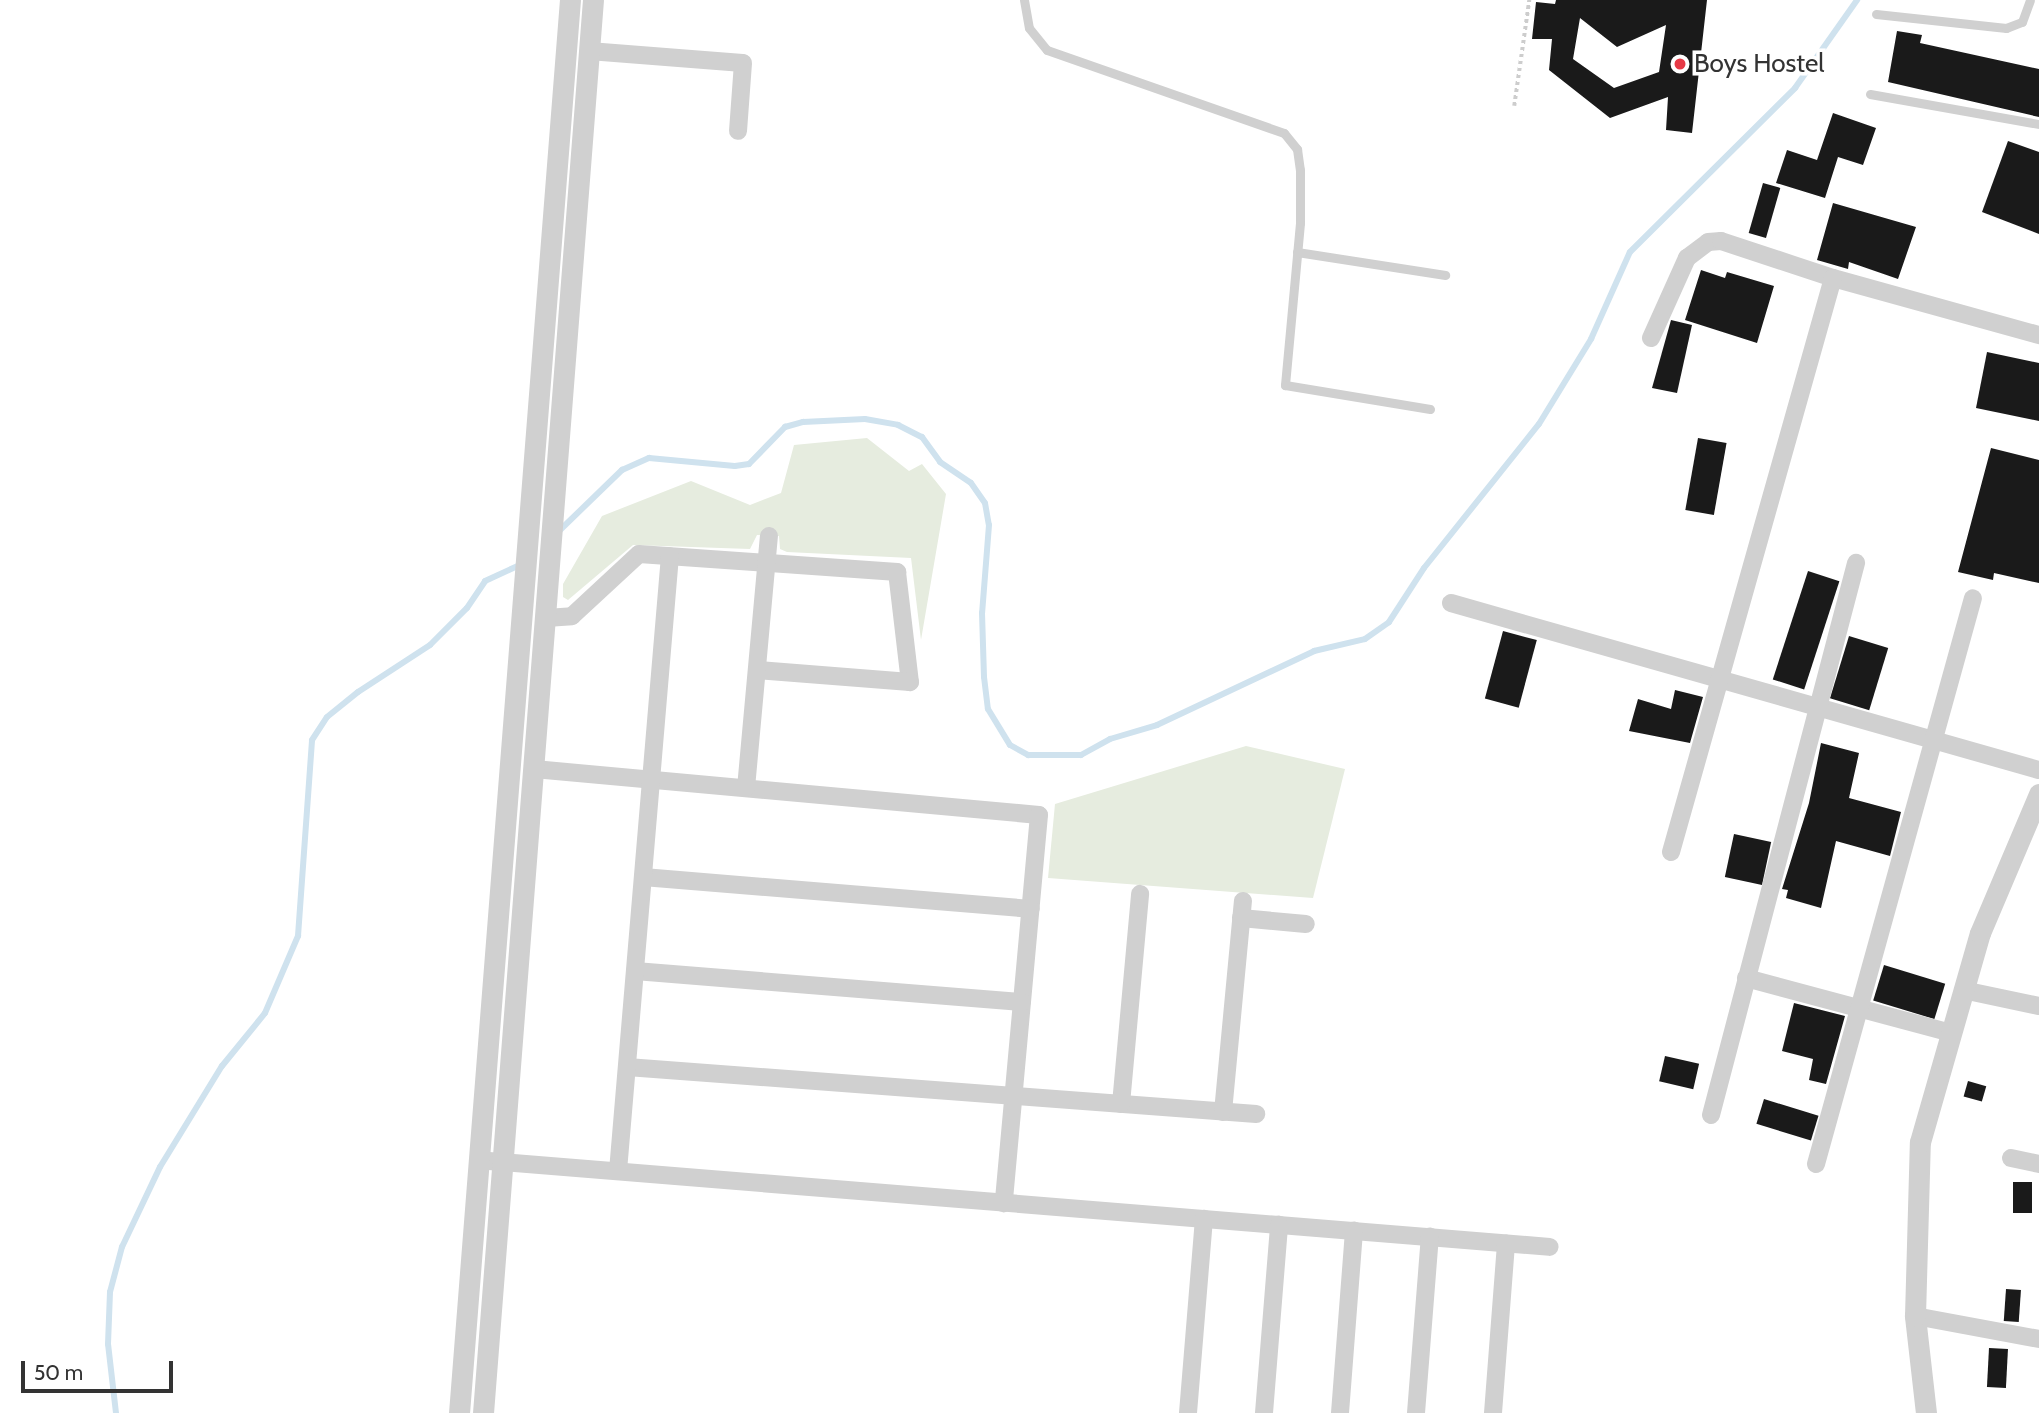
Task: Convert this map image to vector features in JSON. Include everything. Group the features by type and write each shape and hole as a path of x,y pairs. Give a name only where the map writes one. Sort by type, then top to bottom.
{"street":[{"path":"459,1413 525,606 570,0"},
{"path":"483,1413 549,593 593,0"},
{"path":"589,51 743,63 738,131"},
{"path":"1651,338 1687,258 1708,242 1721,242 1833,278 2039,335"},
{"path":"1671,852 1833,278"},
{"path":"746,788 769,536"},
{"path":"547,618 572,617 639,554 897,572 910,682 757,670"},
{"path":"618,1171 670,556"},
{"path":"1711,1115 1816,706 1856,563"},
{"path":"1816,1164 1973,598"},
{"path":"1451,603 2039,770"},
{"path":"534,769 1040,815 1004,1203"},
{"path":"1926,1413 1915,1317 1920,1142 1980,933 2038,797"},
{"path":"643,877 1031,909"},
{"path":"1121,1104 1140,894"},
{"path":"1223,1112 1242,910 1306,924"},
{"path":"635,971 1023,1002"},
{"path":"1746,978 1951,1033"},
{"path":"1963,990 2039,1006"},
{"path":"627,1067 1256,1114"},
{"path":"2011,1158 2039,1164"},
{"path":"481,1160 1550,1247"},
{"path":"1188,1413 1204,1219"},
{"path":"1264,1413 1279,1225"},
{"path":"1340,1413 1354,1231"},
{"path":"1416,1413 1430,1237"},
{"path":"1493,1413 1506,1243"},
{"path":"1915,1317 2039,1339"}],"lane":[{"path":"1024,0 1029,28 1047,50 1283,133 1297,149 1300,170 1297,252 1284,385 1430,409"},
{"path":"1875,14 2006,28 2022,22 2030,0"},
{"path":"1870,94 2039,124"},
{"path":"1297,252 1444,275"}],"path":[{"path":"1514,106 1530,0"}],"shaded area":[{"path":"867,438 909,471 922,464 946,494 921,640 911,558 787,552 780,549 779,536 757,535 750,549 633,545 568,600 563,597 563,584 602,516 691,481 750,505 781,493 794,445"},
{"path":"1246,746 1345,769 1313,898 1048,878 1055,804"}],"building":[{"name":"Boys Hostel","path":"1556,0 1707,0 1692,133 1666,130 1668,97 1610,118 1549,70 1552,39 1532,39 1536,2 1555,4","holes":["1580,18 1617,47 1666,25 1659,72 1614,88 1573,59"]},
{"path":"1897,31 1922,35 1920,43 2039,69 2039,117 1888,82"},
{"path":"1833,113 1876,128 1863,165 1838,157 1825,198 1776,183 1787,150 1817,160"},
{"path":"2008,141 2039,152 2039,234 1982,212"},
{"path":"1763,183 1780,188 1766,238 1749,233"},
{"path":"1833,203 1916,227 1898,279 1849,262 1848,269 1817,260"},
{"path":"1701,270 1725,278 1727,272 1774,286 1757,343 1685,320"},
{"path":"1671,320 1692,325 1677,393 1652,388"},
{"path":"1987,352 2039,363 2039,421 1976,408"},
{"path":"1698,438 1727,443 1714,515 1685,510"},
{"path":"1991,448 2039,460 2039,583 1994,573 1993,580 1958,572"},
{"path":"1808,571 1839,581 1804,690 1773,679"},
{"path":"1503,631 1537,640 1519,708 1485,699"},
{"path":"1849,636 1888,648 1869,710 1830,698"},
{"path":"1675,690 1703,697 1690,743 1629,731 1638,699 1671,709"},
{"path":"1821,743 1859,753 1849,798 1901,812 1890,856 1836,841 1821,908 1786,898 1788,890 1782,889 1809,803"},
{"path":"1734,834 1771,842 1762,885 1725,877"},
{"path":"1884,965 1945,984 1934,1019 1873,1000"},
{"path":"1794,1003 1845,1016 1826,1084 1809,1080 1813,1059 1782,1051"},
{"path":"1665,1056 1699,1064 1693,1089 1659,1081"},
{"path":"1968,1081 1986,1086 1982,1102 1964,1096"},
{"path":"1764,1099 1819,1116 1811,1141 1756,1124"},
{"path":"2013,1182 2032,1182 2032,1213 2013,1213"},
{"path":"2006,1289 2021,1290 2019,1322 2004,1321"},
{"path":"1989,1348 2008,1349 2006,1388 1987,1387"}],"waterway":[{"path":"559,531 622,470 649,458 735,466 749,464 785,427 803,422 865,419 898,425 922,437 940,462 971,483 985,503 989,525 982,613 984,677 988,709 1010,745 1028,755 1081,755 1110,739 1157,725 1314,651 1365,639 1389,622 1424,568 1539,424 1591,339 1630,252 1795,88 1857,0"},
{"path":"116,1413 108,1344 110,1292 122,1247 160,1167 222,1066 265,1013 298,936 312,740 327,717 358,692 430,645 467,608 485,581 522,564"}],"place":[{"name":"Boys Hostel","path":"1680,64"}]}
